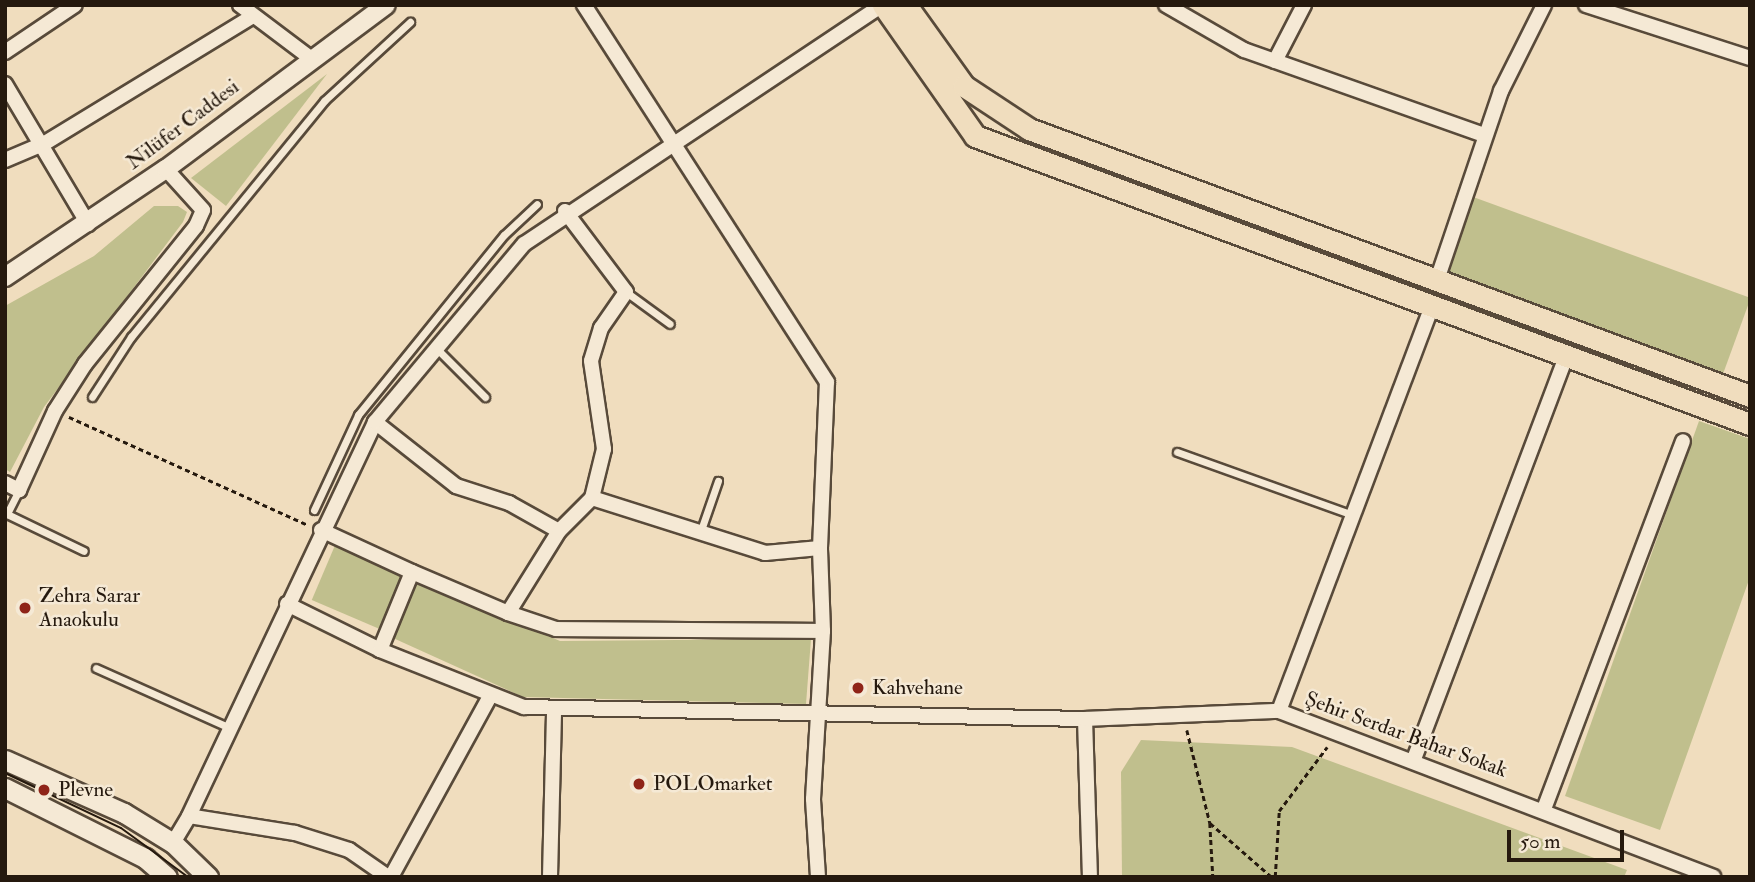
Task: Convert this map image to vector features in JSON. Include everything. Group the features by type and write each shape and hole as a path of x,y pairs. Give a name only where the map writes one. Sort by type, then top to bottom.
{"main road":[{"path":"883,5 957,120 975,136 1750,424"},
{"path":"906,5 964,86 999,114 1102,160 1750,396"},
{"path":"5,760 124,813 173,843 208,877"},
{"path":"5,788 145,858 167,877"}],"street":[{"path":"5,51 75,5"},
{"path":"240,5 309,57"},
{"name":"Nilüfer Caddesi","path":"5,278 166,169 309,57 386,5"},
{"path":"584,5 670,146 827,382 820,548 823,631 818,718 818,877"},
{"path":"173,843 189,816 321,530 375,422 438,349 495,275 565,211 670,146 883,5"},
{"path":"1166,5 1275,61 1484,135"},
{"path":"1275,61 1304,5"},
{"path":"1437,280 1484,135 1544,5"},
{"path":"1586,5 1750,58"},
{"path":"5,160 45,143 253,16"},
{"path":"5,84 45,143 88,224"},
{"path":"5,483 19,490 55,411 196,226 203,210 166,169"},
{"path":"508,613 559,531 592,498 604,449 591,361 601,328 626,292 565,211"},
{"path":"1279,711 1432,307"},
{"path":"1414,759 1566,356"},
{"path":"375,422 456,486 509,503 559,531"},
{"path":"1544,809 1683,441"},
{"path":"592,498 701,530 765,553 820,548"},
{"path":"321,530 508,613 556,629 823,631"},
{"path":"380,650 412,572"},
{"name":"Şehir Serdar Bahar Sokak","path":"287,604 380,650 490,696 554,708 818,718 1086,719 1279,711 1339,730 1713,877"},
{"path":"189,816 295,833 349,850 390,877 490,696"},
{"path":"550,877 554,708"},
{"path":"1086,719 1090,877"}],"lane":[{"path":"92,397 131,337 324,100 410,22"},
{"path":"314,510 358,415 504,235 537,204"},
{"path":"626,292 670,324"},
{"path":"438,349 485,397"},
{"path":"1177,452 1353,515"},
{"path":"701,530 719,481"},
{"path":"19,490 7,514 84,551"},
{"path":"96,668 230,728"}],"path":[{"path":"55,411 321,530"},
{"path":"1183,717 1210,823 1213,877"},
{"path":"1273,877 1279,811 1339,730"},
{"path":"1210,823 1273,877"}],"shaded area":[{"path":"327,74 226,206 191,178"},
{"path":"1465,194 1750,298 1720,383 1434,279"},
{"path":"154,206 178,206 187,212 183,222 44,407 10,472 5,469 5,306 94,256"},
{"path":"1699,421 1750,439 1750,577 1660,830 1565,796"},
{"path":"336,543 405,572 381,629 312,600"},
{"path":"417,580 560,641 811,639 806,704 523,697 393,638"},
{"path":"1141,740 1292,747 1627,870 1624,877 1122,877 1121,772"}],"tram line":[{"path":"5,773 121,828 188,877"}],"place":[{"name":"Zehra Sarar Anaokulu","path":"25,608"},
{"name":"Kahvehane","path":"858,688"},
{"name":"POLOmarket","path":"639,784"},
{"name":"Plevne","path":"44,790"}]}
